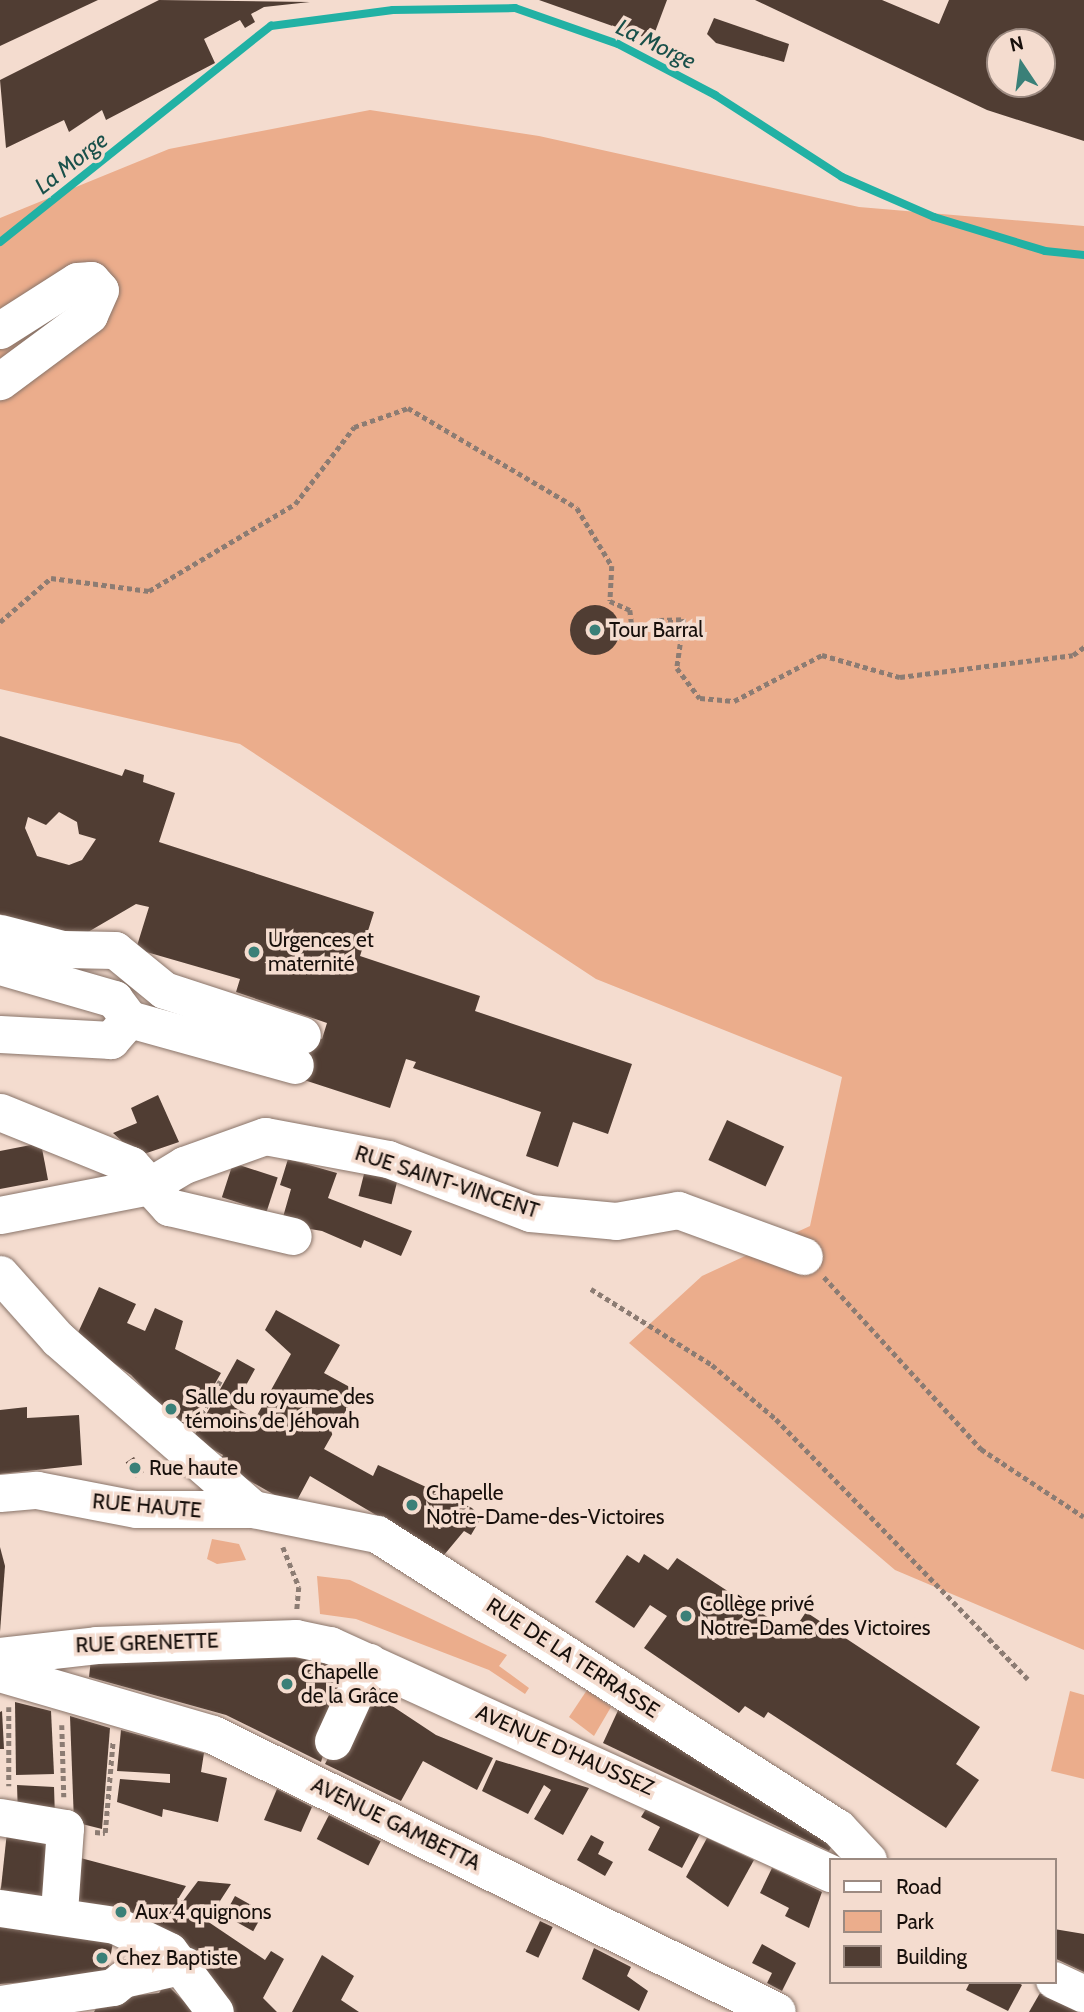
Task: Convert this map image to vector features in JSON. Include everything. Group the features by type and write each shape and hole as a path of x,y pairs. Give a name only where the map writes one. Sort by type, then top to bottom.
{"main road":[{"name":"AVENUE GAMBETTA","path":"4,1685 213,1735 777,2012"}],"street":[{"path":"0,330 77,281 91,280 100,290 89,315 0,381"},
{"path":"0,933 63,949 115,950 164,990 298,1050 129,1019 114,999 0,966"},
{"path":"0,1034 111,1040 129,1019"},
{"path":"0,1112 90,1143 131,1164 169,1207 293,1236"},
{"name":"RUE SAINT-VINCENT","path":"0,1215 149,1186 184,1165 265,1136 388,1159 530,1213 616,1220 678,1210 804,1256"},
{"path":"0,1274 58,1339 177,1447 253,1508"},
{"name":"RUE HAUTE","path":"0,1493 37,1490 136,1509 253,1508"},
{"name":"RUE DE LA TERRASSE","path":"253,1508 377,1534 838,1828 866,1858"},
{"name":"RUE GRENETTE","path":"0,1656 65,1646 296,1627"},
{"name":"AVENUE D'HAUSSEZ","path":"296,1627 828,1872"},
{"path":"333,1741 369,1662"},
{"path":"4,1818 65,1828 59,1912"},
{"path":"0,1908 59,1912 115,1924 169,1951 184,1965 215,2012"},
{"path":"0,2004 113,1987 123,1979 184,1965"},
{"path":"1056,1981 1084,1994"}],"path":[{"path":"0,622 51,578 149,591 295,504 354,427 408,408 577,508 612,566 610,601 630,610 633,633 659,620 684,619 677,668 700,698 734,701 822,654 900,677 1073,655 1084,647"},
{"path":"804,1256 981,1449 1084,1517"},
{"path":"591,1289 712,1365 776,1419 1028,1679"},
{"path":"177,1447 220,1381"},
{"path":"281,1543 299,1587 296,1627"},
{"path":"4,1685 4,1818"},
{"path":"61,1710 65,1828 105,1833 112,1753"}],"green space":[{"path":"370,110 539,136 859,207 1084,226 1084,1650 895,1570 629,1343 702,1276 810,1226 842,1077 596,979 240,744 0,689 0,218 169,149"},
{"path":"212,1539 239,1544 246,1560 217,1564 207,1559"},
{"path":"317,1576 350,1580 507,1655 499,1666 529,1688 525,1694 489,1670 356,1619 320,1614"},
{"path":"587,1690 611,1707 594,1736 569,1717"},
{"path":"1070,1691 1084,1695 1084,1779 1051,1771"}],"building":[{"path":"0,0 98,0 0,46"},
{"path":"159,0 310,2 264,7 251,14 255,22 245,28 240,20 204,39 215,63 106,120 102,110 69,132 64,120 6,148 0,80"},
{"path":"539,0 667,0 652,40"},
{"path":"755,0 882,0 939,24 949,0 1084,0 1084,141 987,110"},
{"path":"714,18 789,44 784,62 716,43 707,34"},
{"path":"595,605 613,612 620,630 613,648 595,655 577,648 570,630 577,612"},
{"name":"Urgences et maternité","path":"0,736 122,776 125,769 144,775 143,782 175,793 159,842 374,912 360,956 480,996 475,1011 632,1064 608,1134 573,1122 558,1167 526,1156 541,1112 413,1068 416,1062 406,1059 390,1108 301,1079 314,1036 322,1039 327,1023 236,992 240,979 136,949 149,907 136,904 88,932 45,934 0,914","holes":["59,812 77,822 79,834 96,839 82,860 69,865 37,856 25,828 28,817 46,825"]},
{"path":"158,1095 179,1142 138,1156 113,1133 137,1123 131,1108"},
{"path":"727,1120 784,1147 766,1187 708,1160"},
{"path":"41,1143 48,1180 0,1189 0,1151"},
{"path":"288,1159 337,1173 328,1198 412,1231 401,1256 364,1240 361,1248 322,1231 281,1224 291,1189 280,1185"},
{"path":"233,1163 278,1178 267,1212 222,1197"},
{"path":"366,1166 399,1174 391,1204 359,1196"},
{"path":"99,1287 136,1304 127,1323 145,1331 155,1308 183,1321 175,1349 221,1373 187,1433 131,1375 76,1337"},
{"path":"276,1310 340,1345 324,1373 357,1391 324,1449 373,1476 378,1465 472,1508 481,1518 471,1535 464,1531 444,1555 310,1476 294,1506 218,1463 223,1455 193,1438 237,1359 255,1369 234,1407 255,1419 291,1354 265,1330"},
{"path":"27,1407 27,1418 79,1415 82,1465 0,1474 0,1410"},
{"name":"Rue haute","path":"134,1457 144,1472 136,1478 126,1463"},
{"path":"0,1547 5,1566 0,1632"},
{"path":"644,1554 668,1570 677,1558 792,1633 806,1612 980,1727 956,1764 979,1780 946,1828 768,1712 764,1718 745,1706 739,1713 644,1648 667,1616 650,1605 634,1628 595,1602 627,1555 639,1563"},
{"path":"254,1654 328,1661 347,1679 321,1762 226,1715 89,1677 91,1659"},
{"path":"365,1688 436,1735 493,1758 477,1790 423,1761 401,1801 325,1764"},
{"path":"15,1702 51,1711 54,1774 16,1775"},
{"path":"621,1704 834,1842 829,1851 603,1743"},
{"path":"2,1711 4,1749 0,1749 0,1712"},
{"path":"70,1716 110,1728 102,1829 74,1822"},
{"path":"121,1730 204,1753 201,1772 227,1778 218,1822 163,1809 162,1817 117,1802 120,1779 170,1783 170,1774 117,1771"},
{"path":"496,1760 589,1788 563,1835 534,1819 551,1790 544,1785 528,1814 482,1791"},
{"path":"17,1785 54,1787 55,1819 18,1816"},
{"path":"277,1789 312,1807 301,1832 264,1820"},
{"path":"646,1809 700,1834 682,1868 648,1850 660,1827 641,1817"},
{"path":"329,1815 381,1841 368,1865 317,1839"},
{"path":"7,1832 55,1835 56,1900 0,1897"},
{"path":"591,1835 604,1842 598,1854 613,1862 605,1876 577,1860"},
{"path":"707,1838 754,1860 728,1907 686,1877"},
{"path":"73,1856 186,1886 178,1899 183,1901 198,1881 231,1884 207,1921 265,1960 271,1951 284,1959 263,1998 277,2012 234,2012 190,1951 67,1903"},
{"path":"772,1868 822,1892 809,1928 785,1916 789,1908 760,1893"},
{"path":"235,1896 264,1912 253,1931 224,1915"},
{"path":"0,1920 113,1942 107,1976 0,1984"},
{"path":"540,1921 553,1927 538,1958 526,1952"},
{"path":"1056,1929 1084,1934 1084,1972 1056,1959"},
{"path":"762,1944 796,1963 782,1991 767,1983 772,1973 752,1963"},
{"path":"594,1948 631,1967 627,1976 648,1991 639,2011 582,1979"},
{"path":"322,1955 354,1976 341,2000 359,2012 292,2012"},
{"path":"166,1984 195,2012 94,2012 101,1999 159,1993"},
{"path":"969,1984 1022,1985 1008,2011 966,1990"},
{"path":"1040,1993 1082,2012 1029,2012"}],"waterway":[{"name":"La Morge","path":"0,242 271,26 393,10 515,8 618,44 715,95 842,177 934,217 1045,251 1084,255"}],"place":[{"name":"Tour Barral","path":"595,630"},
{"name":"Urgences et maternité","path":"254,952"},
{"name":"Salle du royaume des témoins de Jéhovah","path":"171,1409"},
{"name":"Rue haute","path":"135,1468"},
{"name":"Chapelle Notre-Dame-des-Victoires","path":"412,1505"},
{"name":"Collège privé Notre-Dame des Victoires","path":"686,1616"},
{"name":"Chapelle de la Grâce","path":"287,1684"},
{"name":"Aux 4 quignons","path":"121,1912"},
{"name":"Chez Baptiste","path":"102,1958"}]}
